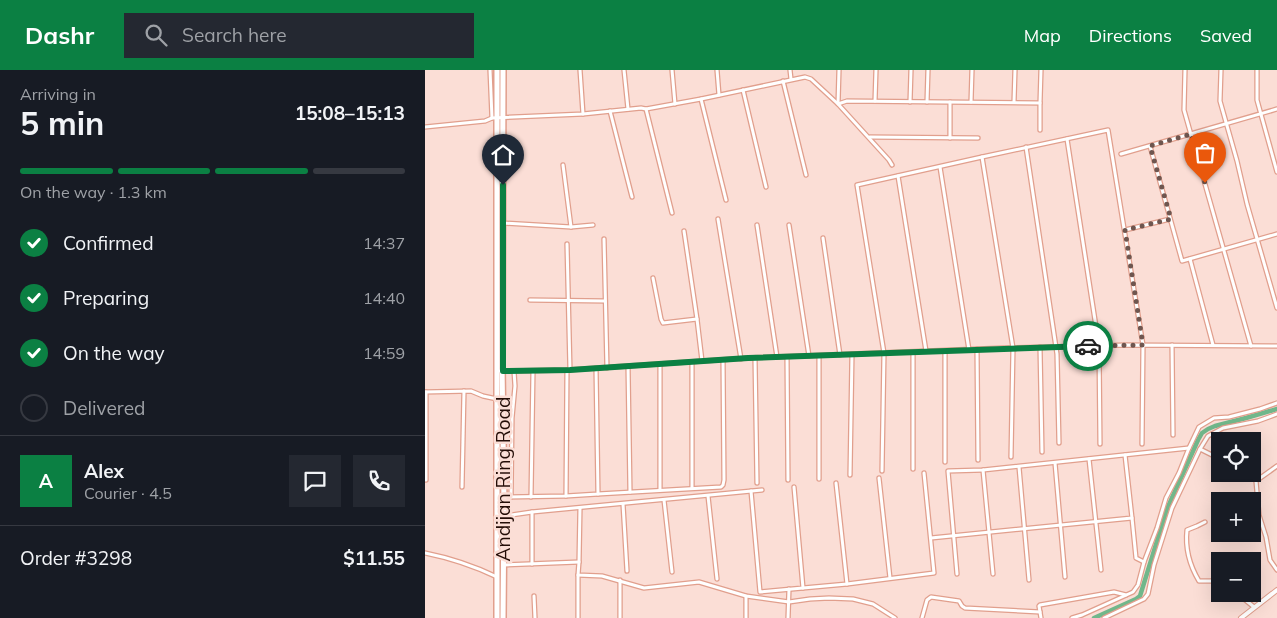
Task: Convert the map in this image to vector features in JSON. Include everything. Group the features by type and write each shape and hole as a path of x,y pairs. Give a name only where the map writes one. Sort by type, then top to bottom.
{"highway":[{"name":"Andijan Ring Road","path":"497,70 500,371 504,497 503,618"},
{"name":"Andijan Ring Road","path":"497,618 497,399 500,371 503,223 498,118 503,70"}],"street":[{"path":"490,70 498,118"},
{"path":"580,70 583,114"},
{"path":"625,70 628,109"},
{"path":"672,70 675,104"},
{"path":"717,70 719,95"},
{"path":"790,70 791,79"},
{"path":"838,104 839,70"},
{"path":"875,70 875,101"},
{"path":"910,102 911,70"},
{"path":"927,102 928,70"},
{"path":"971,70 971,102"},
{"path":"1014,102 1015,70"},
{"path":"1039,130 1041,70"},
{"path":"1185,70 1184,110 1251,346"},
{"path":"1221,70 1220,101 1277,308"},
{"path":"1257,70 1256,93 1277,172"},
{"path":"425,127 498,118 646,109 805,77 811,79 838,104 892,165"},
{"path":"783,81 806,175"},
{"path":"743,90 766,187"},
{"path":"701,99 726,200"},
{"path":"838,104 847,101 1040,103"},
{"path":"950,102 950,138"},
{"path":"646,109 672,213"},
{"path":"1121,154 1277,109"},
{"path":"610,112 632,197"},
{"path":"882,471 884,353 857,185 982,156 1108,130 1143,345 1142,444"},
{"path":"869,137 978,138"},
{"path":"1067,139 1099,346 1101,444"},
{"path":"1150,146 1182,261 1277,234"},
{"path":"1026,147 1057,354 1059,443"},
{"path":"982,156 1013,348 1011,457"},
{"path":"563,165 571,227"},
{"path":"940,166 969,350"},
{"path":"898,176 926,352"},
{"path":"718,218 741,359"},
{"path":"1125,230 1171,219"},
{"path":"503,223 571,227 593,225"},
{"path":"757,224 777,357"},
{"path":"789,226 809,356"},
{"path":"684,231 702,361"},
{"path":"605,238 607,368"},
{"path":"823,238 840,355"},
{"path":"566,496 569,301 567,244"},
{"path":"1190,259 1213,345"},
{"path":"653,278 663,323 697,319"},
{"path":"530,300 605,301"},
{"path":"500,371 568,370 755,358 1040,347 1143,345 1277,346"},
{"path":"1172,345 1173,436"},
{"path":"1040,347 1042,452"},
{"path":"977,350 978,460"},
{"path":"945,351 945,462"},
{"path":"913,352 913,469"},
{"path":"850,475 851,354"},
{"path":"819,356 819,479"},
{"path":"787,357 788,480"},
{"path":"755,358 757,483"},
{"path":"504,497 566,496 723,485 723,360"},
{"path":"692,362 692,488"},
{"path":"660,364 660,490"},
{"path":"628,366 630,492"},
{"path":"596,368 598,494"},
{"path":"511,497 514,371"},
{"path":"531,497 533,371"},
{"path":"462,487 463,391"},
{"path":"426,480 426,392 471,391 497,399"},
{"path":"1072,618 1133,592 1138,586 1144,562 1166,498 1199,427 1214,418 1229,417 1277,403"},
{"path":"1104,618 1144,599 1148,594 1154,565 1172,508 1208,436 1223,428 1258,421 1277,414"},
{"path":"957,574 947,471 1019,467 1189,448"},
{"path":"1200,449 1211,454"},
{"path":"1125,455 1136,558 1144,562"},
{"path":"1089,458 1101,570"},
{"path":"1055,463 1065,577"},
{"path":"1261,477 1277,466"},
{"path":"1019,467 1029,580"},
{"path":"983,470 993,574"},
{"path":"751,491 760,592 847,584 935,573 924,473"},
{"path":"879,478 890,578"},
{"path":"1255,482 1259,515 1266,537 1269,560 1277,570"},
{"path":"836,483 847,584"},
{"path":"794,488 803,588"},
{"path":"504,516 762,490"},
{"path":"708,496 717,579"},
{"path":"664,500 672,572"},
{"path":"623,504 627,571"},
{"path":"578,618 580,508"},
{"path":"532,512 532,564"},
{"path":"931,538 1132,518"},
{"path":"1205,522 1187,530 1186,539 1193,570 1199,581 1211,582"},
{"path":"425,553 481,569 498,577"},
{"path":"503,565 579,562"},
{"path":"578,575 603,576 644,588 699,582 746,596 789,602 829,598 853,600 873,604 895,618"},
{"path":"619,580 620,618"},
{"path":"789,589 789,618"},
{"path":"1241,618 1277,590"},
{"path":"1041,618 1040,604 1114,592 1125,595"},
{"path":"534,596 535,618"},
{"path":"746,596 746,618"},
{"path":"922,618 927,600 931,597 959,601 965,608 1040,612"},
{"path":"1247,602 1253,607"}],"waterway":[{"path":"1094,618 1140,596 1167,509 1202,433 1215,426 1277,409"}],"way so far":[{"path":"1088,346 1143,345 1125,230 1171,219 1150,146 1191,134 1205,183"}],"route":[{"path":"503,185 503,371 570,370 748,358 1088,346"}]}
